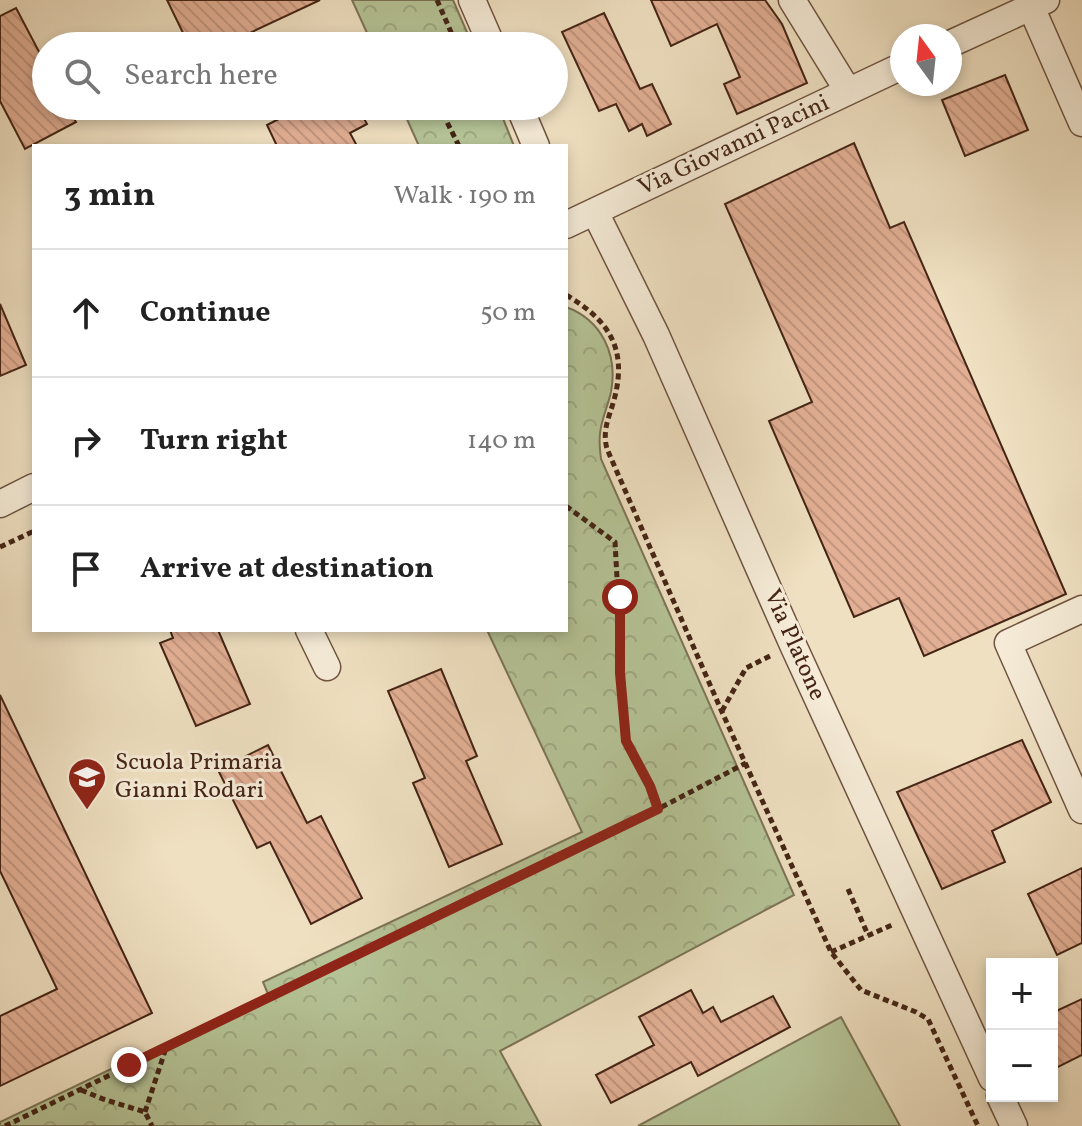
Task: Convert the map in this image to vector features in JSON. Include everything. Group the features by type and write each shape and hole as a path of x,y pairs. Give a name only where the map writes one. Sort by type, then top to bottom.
{"street":[{"path":"472,0 486,32"},
{"path":"792,0 848,91"},
{"path":"962,38 1035,2 1082,123"},
{"name":"Via Giovanni Pacini","path":"574,218 890,72"},
{"path":"525,120 535,144"},
{"name":"Via Platone","path":"574,218 656,335 793,645 986,1065"},
{"path":"0,504 32,488"},
{"path":"1082,609 1008,643 1082,810"},
{"path":"310,632 327,667"},
{"path":"1003,1102 1014,1126"}],"path":[{"path":"437,0 451,32"},
{"path":"446,120 458,144"},
{"path":"568,296 603,323 618,351 615,398 603,436 722,712 831,952 861,990 928,1019 978,1126"},
{"path":"568,507 615,542 626,741 650,786 658,809"},
{"path":"0,547 32,532"},
{"path":"722,712 746,668 793,645"},
{"path":"5,1126 658,809 746,763"},
{"path":"848,889 868,935"},
{"path":"831,952 917,914"},
{"path":"152,1126 145,1112 167,1047"},
{"path":"80,1089 145,1112"}],"green space":[{"path":"352,0 453,0 467,32 367,32"},
{"path":"407,120 504,120 513,144 418,144"},
{"path":"568,308 579,313 598,330 605,340 612,365 611,392 601,429 601,459 794,895 500,1051 541,1126 0,1126 0,1122 268,994 263,982 582,832 488,632 568,632"},
{"path":"841,1017 900,1126 638,1126"}],"building":[{"path":"167,0 320,0 252,32 183,32"},
{"path":"651,0 765,0 782,24 807,83 737,114 724,84 740,77 717,24 671,46"},
{"path":"16,8 32,38 32,120 76,122 25,149 0,101 0,16"},
{"path":"604,13 640,89 652,84 671,124 647,136 642,124 629,131 616,104 599,111 568,45 568,32 562,32"},
{"path":"1005,75 1028,130 965,156 942,100 962,96 962,92"},
{"path":"277,120 365,120 367,124 350,133 356,144 276,144 267,125"},
{"path":"854,143 890,228 904,222 1066,594 924,656 899,598 854,617 769,421 812,402 725,204"},
{"path":"0,304 26,365 0,376"},
{"path":"171,632 219,632 250,704 196,726 160,643 173,638"},
{"path":"441,669 477,756 466,761 502,844 449,867 413,783 425,778 388,691"},
{"path":"0,695 152,1013 0,1086 0,1016 57,989 0,871"},
{"path":"1022,740 1051,802 992,831 1005,862 942,889 897,792"},
{"path":"268,745 307,823 321,816 362,898 311,924 270,842 257,848 218,770"},
{"path":"1082,868 1082,943 1057,955 1028,894"},
{"path":"691,990 703,1013 713,1007 721,1022 773,996 790,1027 698,1076 691,1062 611,1103 596,1075 654,1045 639,1017"},
{"path":"1082,999 1082,1055 1058,1067 1058,1030 1058,1010"}],"place":[{"name":"Scuola Primaria Gianni Rodari","path":"87,811"}],"route":[{"path":"129,1065 658,809 650,786 626,741 620,673 620,597"}]}
